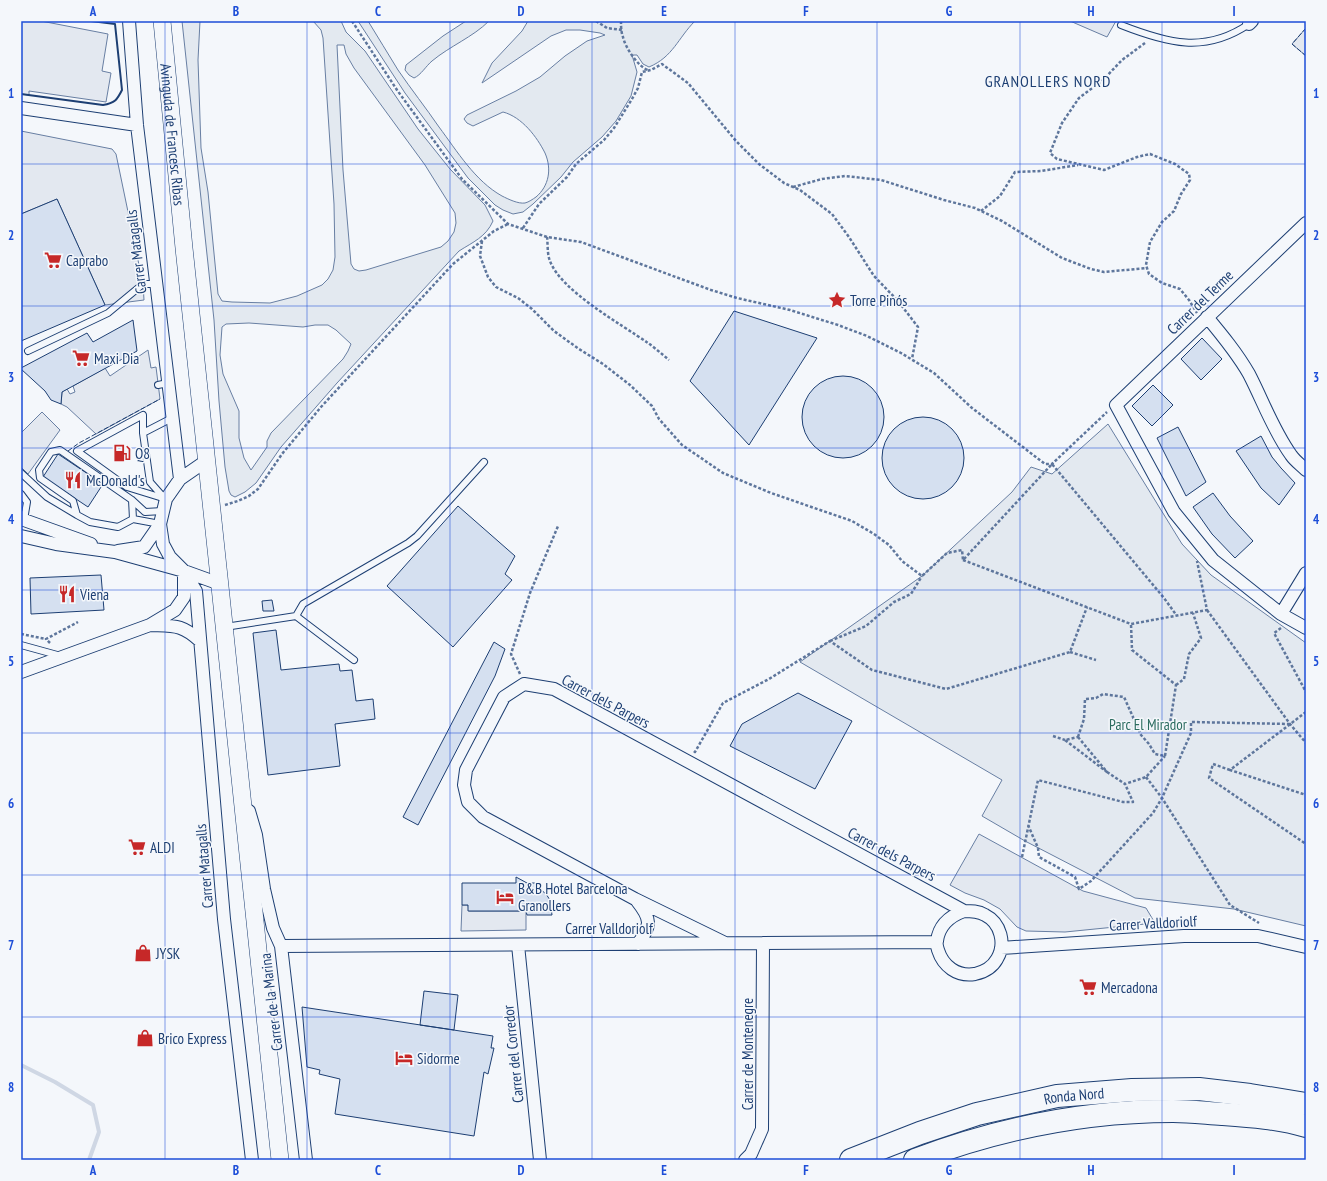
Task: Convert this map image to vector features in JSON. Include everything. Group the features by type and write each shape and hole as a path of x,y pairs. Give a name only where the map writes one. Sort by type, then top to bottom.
{"highway":[{"name":"Ronda Nord","path":"851,1160 920,1133 977,1114 1057,1096 1132,1090 1199,1089 1300,1100"},
{"name":"Ronda Nord","path":"915,1160 946,1148 1004,1132 1064,1120 1118,1114 1174,1111 1290,1121 1306,1126"},
{"path":"1242,1116 1255,1128 1306,1139"}],"street":[{"name":"Carrer Matagalls","path":"129,21 137,125 156,284 163,384 172,418 180,479"},
{"name":"Avinguda de Francesc Ribas","path":"162,21 184,248 280,1160"},
{"path":"21,108 137,125"},
{"name":"Carrer del Terme","path":"1116,405 1306,223"},
{"path":"1205,319 1233,350 1262,399 1275,430 1292,456 1306,470"},
{"path":"1116,405 1174,512 1213,560 1281,614 1306,628"},
{"name":"Carrer Matagalls","path":"206,460 180,479 166,499 160,524 163,544 170,557 184,571 196,591 224,919 252,1160"},
{"path":"21,672 150,625 175,610 184,597 184,571 115,552 22,518"},
{"path":"21,536 56,544 115,552 144,546 160,524"},
{"name":"Carrer Matagalls","path":"184,571 220,584"},
{"path":"1281,614 1306,573"},
{"path":"150,625 177,626 190,632 200,641"},
{"path":"524,684 504,697 466,770 464,785 468,802 483,817 635,899 725,943"},
{"name":"Carrer dels Parpers","path":"524,684 554,690 964,911"},
{"name":"Carrer de la Marina","path":"239,773 256,835 264,889 273,928 281,946 306,1160"},
{"path":"635,899 646,913 648,922 646,932 638,944"},
{"path":"964,911 975,911 986,915 994,922 1000,931 1002,942 998,959 991,967 981,973 969,975 958,973 950,969 943,961 936,942 941,928 947,920 964,911"},
{"name":"Carrer Valldoriolf","path":"1001,948 1184,936 1258,936 1306,947"},
{"name":"Carrer Valldoriolf","path":"281,946 936,942"},
{"name":"Carrer de Montenegre","path":"745,1160 751,1154 762,1129 763,943"},
{"name":"Carrer del Corredor","path":"518,945 540,1160"}],"lane":[{"path":"1120,25 1156,37 1186,43 1212,42 1236,33 1251,22"},
{"path":"28,351 108,312 142,283 156,284"},
{"path":"142,415 142,433 150,482 166,499 128,487 77,451 142,415"},
{"path":"142,433 172,418"},
{"path":"77,516 73,502 40,478 38,470 52,452 60,450 132,500 145,512 163,512"},
{"path":"296,616 303,604 408,543 436,515 484,462"},
{"path":"21,473 47,498 90,522 118,527 133,519 160,524"},
{"path":"21,494 27,502 22,518"},
{"path":"132,500 133,519"},
{"path":"224,627 296,616 354,660"},
{"path":"21,645 62,656"}],"path":[{"path":"352,21 397,90 462,178 508,224 547,237 581,242 711,290 737,298 790,310 867,336 912,359 934,373 972,408 1045,464 1052,464"},
{"path":"596,21 607,28 622,30"},
{"path":"621,21 623,40 635,59 646,70 651,70"},
{"path":"1156,37 1138,47 1122,60 1103,80 1078,98 1062,124 1050,153 1057,159 1104,170 1137,157 1150,154 1175,164 1189,174 1190,180 1181,194 1174,211 1162,222 1150,242 1146,265 1149,274 1162,283 1180,289 1205,319"},
{"path":"522,228 539,204 566,177 576,164 604,140 614,128 638,88 642,72 651,70 662,64 688,83 736,141 759,164 784,183 800,190 832,214 874,276 898,301 918,327 912,359"},
{"path":"981,211 1000,196 1015,172 1041,171 1080,165"},
{"path":"792,187 822,179 845,176 881,180 975,208 1002,221 1062,258 1090,269 1104,272 1147,268"},
{"path":"212,510 249,496 258,489 282,454 339,387 453,264 494,231 508,224"},
{"path":"547,237 550,260 559,275 599,310 650,344 669,360"},
{"path":"482,241 480,256 488,277 496,287 518,298 532,309 554,331 603,364 630,385 652,406 658,419 682,445 723,473 771,493 852,521 889,545 902,561 922,576"},
{"path":"963,560 1052,464 1102,416 1116,405"},
{"path":"1052,464 1164,598 1177,616"},
{"path":"524,684 511,654 530,593 558,526"},
{"path":"688,748 695,752 723,703 769,679 830,641 866,626 894,602 912,594 922,576 947,553 962,550 963,560"},
{"path":"963,560 1131,624 1207,610"},
{"path":"1197,560 1207,610 1290,724 1306,742"},
{"path":"1070,652 1087,607"},
{"path":"1125,784 1146,777 1166,756 1176,685 1184,679 1189,654 1201,638 1193,613"},
{"path":"46,639 78,622"},
{"path":"1131,624 1132,650 1176,685"},
{"path":"1284,627 1274,632 1306,692"},
{"path":"21,634 46,639 62,656"},
{"path":"830,641 872,670 946,689 1070,652 1096,660"},
{"path":"1078,737 1084,719 1085,698 1096,698 1102,694 1124,697 1141,734 1155,754 1166,756"},
{"path":"1230,770 1306,712"},
{"path":"1028,825 1038,848 1039,857 1075,877 1079,889 1091,881 1153,813 1162,798 1191,733 1191,722 1290,724"},
{"path":"1022,857 1038,780 1122,802 1133,802 1125,784 1064,740 1053,736"},
{"path":"1064,740 1078,737"},
{"path":"1078,737 1107,772"},
{"path":"1306,795 1214,764 1210,778 1306,844"},
{"path":"1146,777 1162,798 1230,905 1261,924"}],"green space":[{"path":"182,21 200,21 198,60 201,148 208,192 218,294 222,301 270,303 297,296 322,285 328,279 333,270 335,257 334,204 323,38 321,30 313,21 341,21 346,32 365,51 418,129 450,169 485,205 493,221 483,235 459,251 337,383 281,447 256,483 245,492 235,497 231,495 229,491 225,467 214,320","holes":["337,45 344,45 346,54 354,68 425,165 455,213 456,223 454,232 448,241 441,247 366,270 359,271 354,269 351,264 343,170","249,323 303,327 328,325 336,330 351,344 343,359 271,433 267,441 267,447 251,470 244,458 239,438 239,411 223,374 220,355 222,327 226,324"]},
{"path":"358,21 368,21 398,70 475,174 492,190 502,196 519,203 526,203 536,197 544,188 549,171 545,153 533,134 523,123 503,112 473,126 467,123 464,119 467,115 516,91 540,77 565,56 587,41 605,35 580,30 566,30 551,36 482,83 492,63 522,31 528,21 695,21 670,53 657,63 649,67 643,64 637,55 632,55 637,72 631,96 616,121 602,137 573,162 561,177 533,204 523,212 513,214 495,205 468,178 405,93"},
{"path":"466,21 489,21 476,32 430,63 417,77 414,78 409,75 405,70 406,65 443,36"},
{"name":"Parc El Mirador","path":"1108,424 1182,544 1211,575 1306,643 1306,926 1234,909 1135,898 1025,841 982,816 1002,780 800,662 922,576 1012,492 1031,467 1052,474"}],"shaded area":[{"path":"21,21 41,21 108,34 102,71 111,73 106,102 29,91 29,95 21,94"},
{"path":"1070,21 1116,21 1107,37"},
{"path":"1306,28 1306,56 1292,44"},
{"path":"21,131 112,149 116,154 143,284 144,300 105,305 57,199 21,214"},
{"path":"148,350 151,368 156,367 160,399 96,434 67,407 61,404 62,392 67,389 70,394 75,392 73,386 105,368 110,376"},
{"path":"42,412 60,430 28,474 21,467 21,433"},
{"path":"979,834 1083,891 1146,908 1155,923 1065,932 1026,931 1017,927 1000,909 950,885"},
{"path":"462,905 468,905 469,911 526,911 526,930 461,931"}],"building":[{"name":"Caprabo","path":"57,199 105,305 21,341 21,214"},
{"path":"734,311 817,338 749,445 690,381"},
{"name":"Maxi Dia","path":"133,320 137,351 62,392 61,404 51,400 45,391 21,369 87,333 93,342"},
{"path":"1202,338 1222,359 1201,380 1181,359"},
{"path":"835,376 851,376 866,383 877,394 884,409 884,425 881,433 872,446 859,455 851,458 835,458 820,451 809,440 802,425 802,409 809,394 820,383"},
{"path":"1153,385 1173,405 1152,426 1132,406"},
{"path":"915,417 931,417 946,424 957,435 964,450 964,466 961,474 952,487 939,496 931,499 915,499 900,492 889,481 882,466 882,450 889,435 900,424"},
{"path":"1178,427 1206,482 1186,496 1157,438"},
{"path":"1261,436 1272,457 1295,483 1279,505 1261,488 1236,451"},
{"name":"McDonald's","path":"58,454 103,484 88,507 43,477"},
{"path":"1213,493 1230,516 1253,541 1235,558 1212,534 1193,507"},
{"path":"458,506 515,556 505,574 512,580 453,647 387,586"},
{"name":"Viena","path":"101,575 104,610 31,614 30,578"},
{"path":"272,600 274,611 263,611 262,601"},
{"path":"276,630 281,670 339,664 340,671 352,670 356,701 373,699 375,719 335,724 340,766 268,775 253,633"},
{"path":"494,642 505,649 495,676 418,825 403,817"},
{"path":"798,693 852,721 815,789 730,746 742,724"},
{"name":"B&B Hotel Barcelona Granollers","path":"516,877 527,883 540,883 540,889 550,900 552,915 527,915 526,911 468,911 468,905 462,905 462,883 516,883"},
{"path":"424,991 458,995 454,1030 420,1025"},
{"path":"302,1007 493,1036 491,1048 494,1048 488,1074 484,1072 474,1136 335,1114 340,1079 319,1074 320,1070 307,1067"}],"waterway":[{"path":"21,1065 55,1082 93,1105 99,1132 89,1160"}],"fence":[{"path":"1306,28 1292,44 1306,56"},
{"path":"68,451 79,443 160,399"}],"wall":[{"path":"21,94 103,105 117,99 122,90 115,24 91,21"}],"place":[{"name":"Caprabo","path":"53,260"},
{"name":"Torre Pinós","path":"837,300"},
{"name":"Maxi Dia","path":"81,358"},
{"name":"Q8","path":"122,453"},
{"name":"McDonald's","path":"73,480"},
{"name":"Viena","path":"67,594"},
{"name":"ALDI","path":"137,847"},
{"name":"B&B Hotel Barcelona Granollers","path":"505,897"},
{"name":"JYSK","path":"143,953"},
{"name":"Mercadona","path":"1088,987"},
{"name":"Brico Express","path":"145,1038"},
{"name":"Sidorme","path":"404,1058"}],"district":[{"name":"GRANOLLERS NORD","path":"1048,81"}]}
